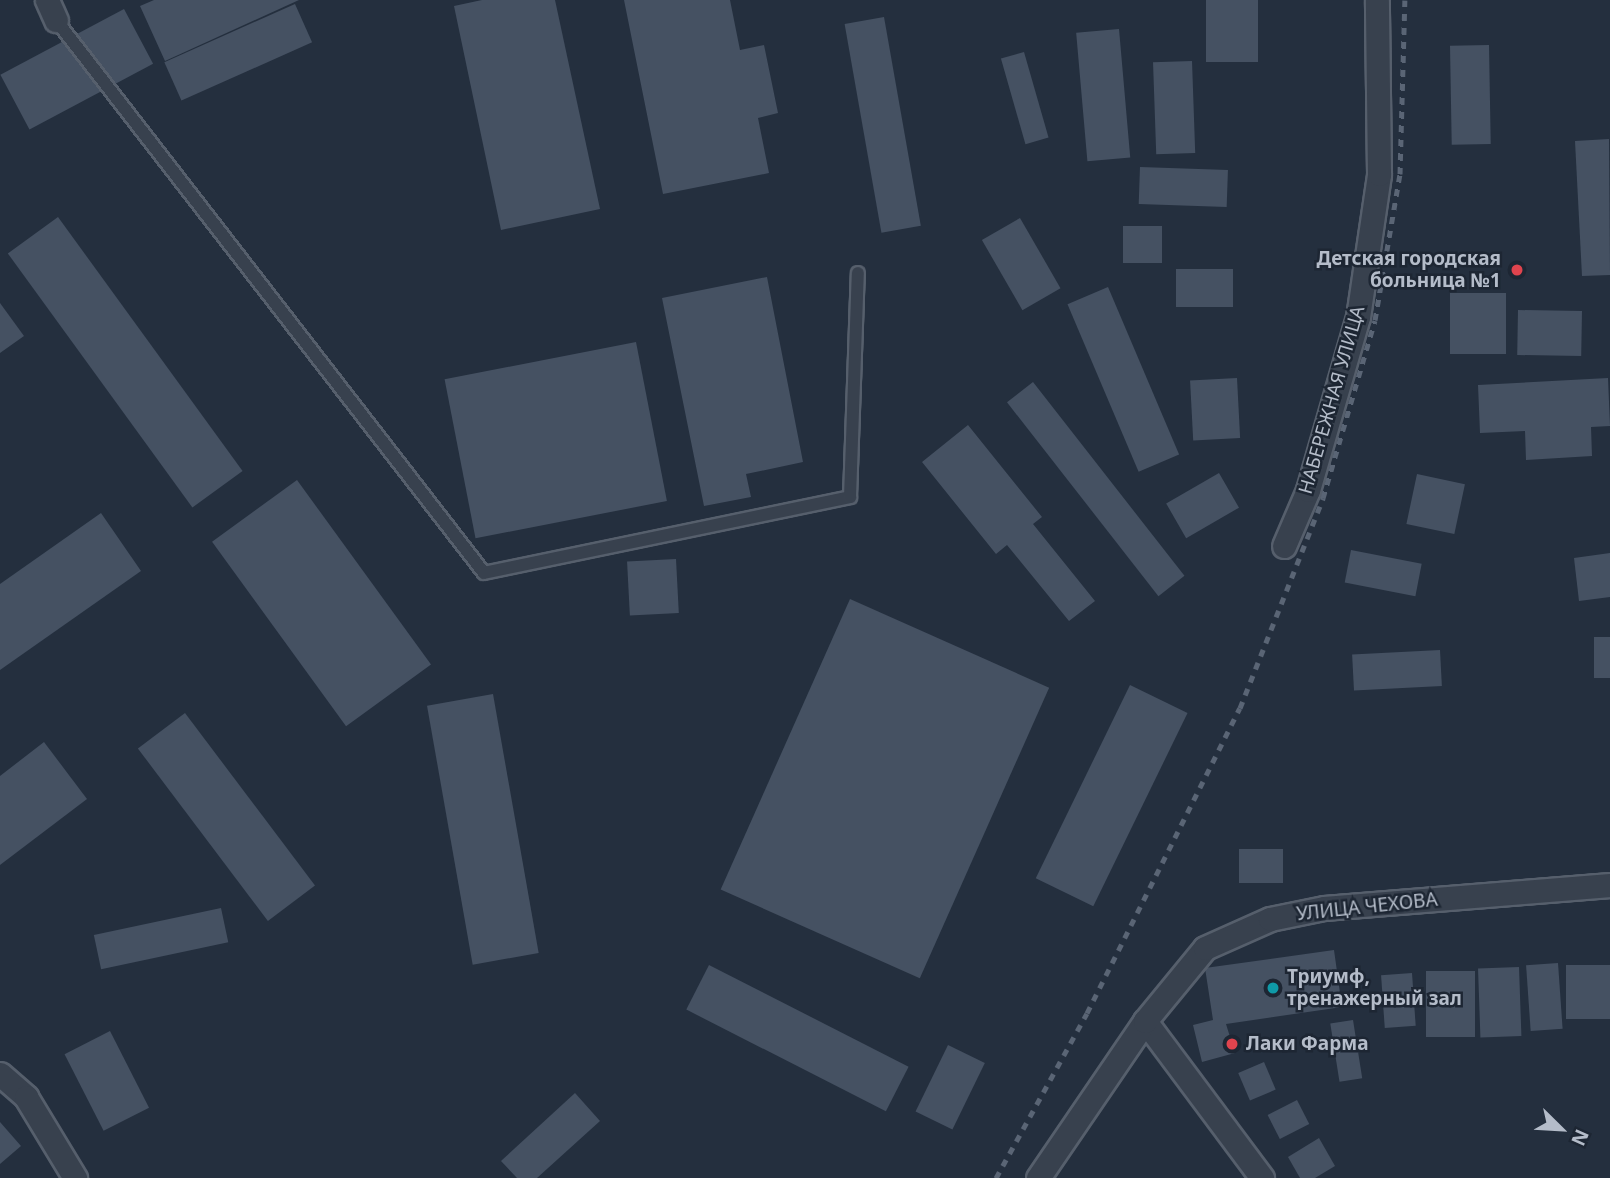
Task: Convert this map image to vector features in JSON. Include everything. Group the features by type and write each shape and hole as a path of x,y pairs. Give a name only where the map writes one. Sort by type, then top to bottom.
{"street":[{"name":"НАБЕРЕЖНАЯ УЛИЦА","path":"1284,546 1308,490 1358,317 1379,174 1377,0"},
{"name":"УЛИЦА ЧЕХОВА","path":"1038,1178 1145,1021 1205,948 1270,919 1324,908 1610,885"},
{"path":"1145,1021 1262,1178"},
{"path":"0,1074 26,1097 75,1178"}],"lane":[{"path":"51,10 484,573 850,497 858,273"}],"building":[{"path":"154,0 299,0 165,61 140,6"},
{"path":"482,0 555,0 600,209 501,230 454,6"},
{"path":"624,0 730,0 740,50 764,45 778,113 758,118 769,173 663,194"},
{"path":"1206,0 1258,0 1258,62 1206,62"},
{"path":"295,4 312,42 181,101 164,62"},
{"path":"124,9 153,64 29,129 0,75"},
{"path":"884,17 921,226 881,233 845,24"},
{"path":"1119,29 1130,158 1087,161 1076,33"},
{"path":"1489,45 1491,144 1452,145 1450,46"},
{"path":"1024,52 1049,138 1025,144 1001,59"},
{"path":"1192,61 1195,153 1156,154 1153,62"},
{"path":"1609,139 1610,275 1582,276 1575,141"},
{"path":"1140,167 1228,170 1227,207 1139,204"},
{"path":"58,217 243,471 192,507 8,253"},
{"path":"1020,218 1060,288 1022,310 982,240"},
{"path":"1123,226 1162,226 1162,263 1123,263"},
{"path":"1176,269 1233,269 1233,307 1176,307"},
{"path":"767,277 803,462 746,474 751,497 704,506 662,298"},
{"path":"1108,287 1179,455 1139,472 1067,304"},
{"path":"1450,293 1506,293 1506,354 1450,354"},
{"path":"0,303 24,336 0,353"},
{"path":"1518,310 1582,311 1581,356 1517,355"},
{"path":"636,342 667,501 475,538 445,379"},
{"path":"1237,378 1240,438 1193,440 1190,380"},
{"path":"1608,378 1610,426 1591,427 1592,456 1526,460 1525,431 1480,433 1478,385"},
{"path":"1033,382 1184,576 1158,596 1007,402"},
{"path":"968,425 1042,517 1033,524 1095,601 1069,621 1007,545 996,554 922,462"},
{"path":"1219,473 1239,508 1186,538 1166,504"},
{"path":"1417,474 1465,484 1454,534 1406,524"},
{"path":"297,480 431,664 346,726 212,542"},
{"path":"101,513 141,571 0,670 0,584"},
{"path":"1351,550 1422,564 1415,596 1345,582"},
{"path":"1610,553 1610,597 1579,601 1574,558"},
{"path":"676,559 679,613 630,615 627,562"},
{"path":"850,599 1049,688 920,978 721,890"},
{"path":"1594,637 1610,637 1610,678 1594,678"},
{"path":"1440,650 1442,686 1354,691 1352,655"},
{"path":"1130,685 1188,713 1093,906 1036,878"},
{"path":"493,694 539,953 473,965 427,706"},
{"path":"185,713 315,886 268,921 138,749"},
{"path":"44,742 87,799 0,865 0,776"},
{"path":"1239,849 1283,849 1283,883 1239,883"},
{"path":"221,908 228,942 101,969 94,935"},
{"name":"Триумф, тренажерный зал","path":"1334,950 1342,1007 1226,1024 1235,1053 1202,1062 1193,1025 1213,1020 1205,968"},
{"path":"1558,963 1563,1029 1531,1031 1526,965"},
{"path":"709,965 909,1067 886,1111 686,1010"},
{"path":"1566,965 1610,965 1610,1019 1566,1019"},
{"path":"1519,967 1521,1036 1480,1037 1478,968"},
{"path":"1426,971 1475,971 1475,1037 1426,1037"},
{"path":"1412,973 1416,1026 1385,1028 1381,975"},
{"path":"1353,1020 1362,1078 1340,1082 1330,1024"},
{"path":"110,1031 149,1108 104,1131 65,1054"},
{"path":"948,1045 985,1063 952,1129 916,1112"},
{"path":"1264,1062 1276,1090 1250,1101 1238,1073"},
{"path":"575,1093 600,1121 537,1178 517,1178 501,1161"},
{"path":"1297,1100 1309,1124 1280,1139 1268,1115"},
{"path":"0,1122 21,1146 0,1164"},
{"path":"1319,1138 1335,1166 1315,1178 1300,1178 1288,1157"}],"railway":[{"path":"996,1178 1087,1013 1240,708 1323,498 1375,320 1400,174 1405,0"}],"place":[{"name":"Детская городская больница №1","path":"1517,270"},
{"name":"Триумф, тренажерный зал","path":"1273,988"},
{"name":"Лаки Фарма","path":"1232,1044"}]}
